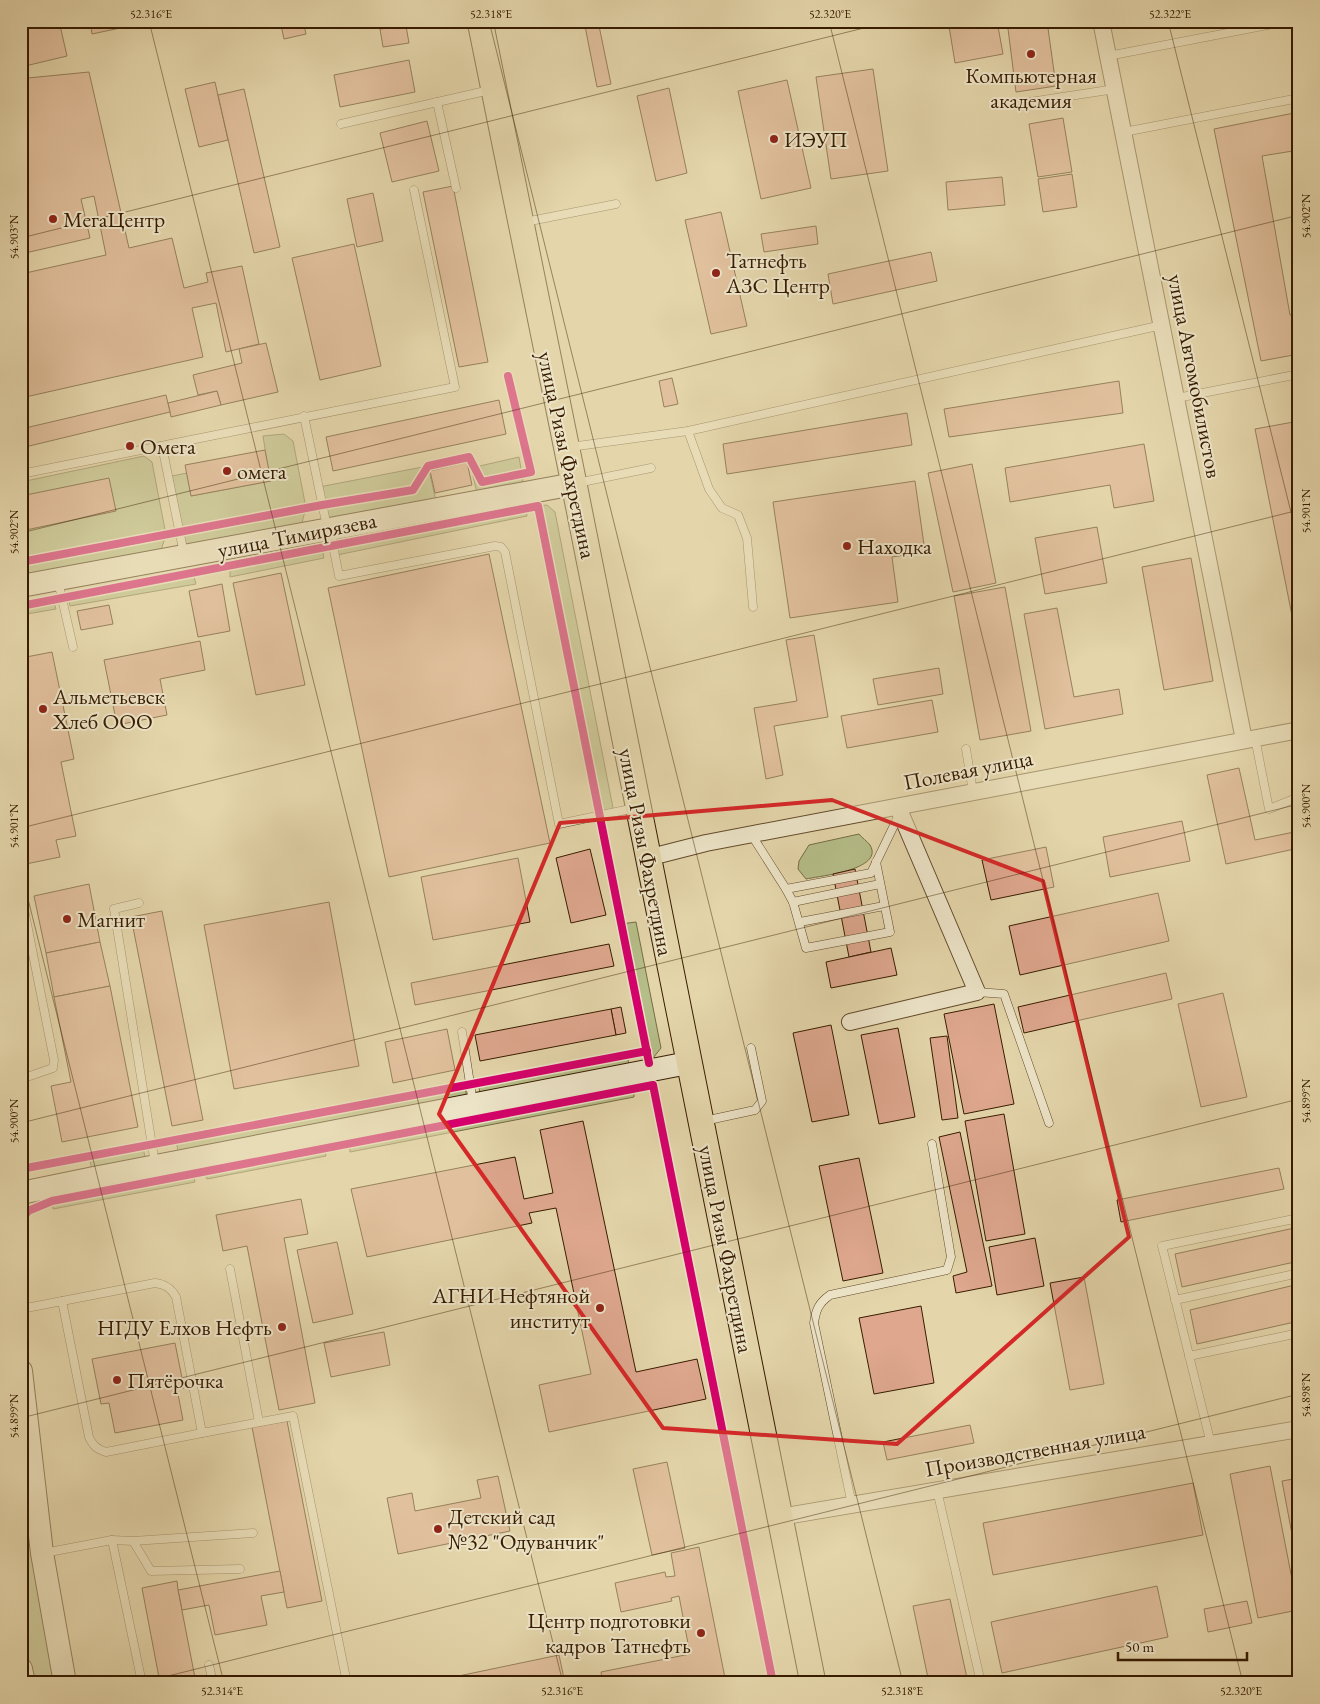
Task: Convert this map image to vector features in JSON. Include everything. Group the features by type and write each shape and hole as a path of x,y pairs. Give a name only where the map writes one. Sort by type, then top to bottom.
{"main road":[{"name":"улица Ризы Фахретдина","path":"480,21 812,1683"}],"street":[{"name":"улица Автомобилистов","path":"1101,21 1177,398 1249,739"},
{"name":"улица Тимирязева","path":"21,586 574,484"},
{"name":"Полевая улица","path":"647,858 751,834 900,809 973,792 1299,730"},
{"path":"850,1022 977,992 900,809"},
{"path":"21,1193 688,1063"},
{"path":"21,1371 42,1553 65,1683"},
{"name":"Производственная улица","path":"780,1517 1299,1429"},
{"path":"21,1669 24,1683"}],"lane":[{"path":"1108,56 1289,21"},
{"path":"1030,102 1115,89"},
{"path":"341,124 493,90"},
{"path":"1124,132 1299,98"},
{"path":"436,102 456,188"},
{"path":"21,474 455,387 414,190"},
{"path":"520,223 616,204"},
{"path":"565,448 688,431 1162,325"},
{"path":"1177,398 1299,374"},
{"path":"304,416 339,576 501,546 505,552 559,824 637,808"},
{"path":"688,431 709,490 722,508 738,515 747,538 753,607"},
{"path":"162,446 184,556"},
{"path":"574,484 651,468"},
{"path":"58,580 73,647"},
{"path":"1249,739 1269,809 1299,797"},
{"path":"966,749 973,792"},
{"path":"786,889 871,873 900,809"},
{"path":"751,834 793,902 806,948 890,932 876,862"},
{"path":"793,902 880,884"},
{"path":"21,904 24,909 54,1060 53,1068 21,1080"},
{"path":"140,904 114,909 155,1166"},
{"path":"800,922 884,906"},
{"path":"977,992 1004,994 1049,1123"},
{"path":"462,1032 474,1105"},
{"path":"700,1122 755,1110 762,1101 751,1048"},
{"path":"852,1505 814,1323 815,1311 821,1302 830,1295 947,1270 951,1257 932,1144"},
{"path":"1211,1444 1162,1246 1299,1218"},
{"path":"230,1269 259,1422"},
{"path":"1175,1300 1299,1273"},
{"path":"21,1309 155,1283 163,1284 169,1288 176,1297 202,1434"},
{"path":"62,1301 89,1437 92,1444 98,1449 106,1452 293,1416 347,1683"},
{"path":"1189,1356 1299,1333"},
{"path":"937,1489 981,1683"},
{"path":"42,1553 112,1540 133,1541 254,1533"},
{"path":"112,1540 142,1683"},
{"path":"133,1541 151,1571 240,1569"},
{"path":"209,1665 212,1683"}],"highlighted area":[{"path":"832,800 1043,881 1129,1237 897,1444 663,1428 439,1114 560,823"}],"green space":[{"path":"284,434 293,441 306,508 301,526 190,548 185,542 172,476 187,473 191,496 270,481 263,436"},
{"path":"144,456 152,462 166,535 160,553 21,580 21,482"},
{"path":"519,457 523,480 520,485 477,493 471,468"},
{"path":"428,466 436,501 326,521 319,487"},
{"path":"547,505 555,512 614,813 600,816 538,506"},
{"path":"526,509 527,516 337,555 337,545"},
{"path":"322,548 324,558 230,577 230,565"},
{"path":"193,573 196,584 70,606 68,597"},
{"path":"53,600 56,609 21,615 21,606"},
{"path":"859,834 870,845 872,854 860,866 836,874 806,879 798,869 799,861 809,845"},
{"path":"636,922 661,1048 649,1063 621,924"},
{"path":"627,1055 631,1074 482,1103 478,1083"},
{"path":"465,1086 468,1106 180,1161 176,1141"},
{"path":"634,1089 634,1097 350,1152 349,1143"},
{"path":"143,1147 147,1168 94,1178 89,1157"},
{"path":"324,1148 326,1156 207,1179 205,1171"},
{"path":"193,1174 195,1182 53,1209 52,1201"},
{"path":"21,1446 55,1683 32,1683 21,1623"}],"building":[{"path":"21,21 59,21 67,56 21,67"},
{"path":"90,21 153,21 92,34"},
{"path":"280,21 303,21 306,34 284,39"},
{"path":"584,21 598,21 611,84 597,87"},
{"path":"976,21 997,21 1003,54 955,63 949,26"},
{"name":"Компьютерная академия","path":"1007,21 1047,21 1056,86 1016,92"},
{"path":"406,26 409,43 383,47 380,29"},
{"path":"409,60 415,92 340,107 334,75"},
{"path":"873,69 888,171 831,179 816,77"},
{"name":"МегаЦентр","path":"89,72 129,248 172,238 184,288 208,282 206,273 242,266 259,344 226,352 216,303 192,308 203,357 21,398 21,274 106,255 94,196 81,199 90,238 21,254 21,81 28,78"},
{"name":"ИЭУП","path":"787,80 811,188 761,199 738,91"},
{"path":"215,82 228,140 199,147 185,89"},
{"path":"669,88 687,173 656,181 637,96"},
{"path":"244,89 280,247 254,253 218,95"},
{"path":"1299,112 1299,150 1262,156 1290,315 1299,314 1299,354 1261,361 1214,129"},
{"path":"1063,118 1072,172 1038,177 1029,124"},
{"path":"427,121 439,171 392,182 380,133"},
{"path":"1072,174 1077,207 1043,212 1038,179"},
{"path":"1002,177 1005,205 948,210 946,182"},
{"path":"453,186 488,362 459,367 423,192"},
{"path":"373,193 383,241 357,247 347,199"},
{"name":"Татнефть АЗС Центр","path":"721,212 747,326 711,334 685,220"},
{"path":"816,226 818,244 764,252 761,234"},
{"path":"354,244 381,366 320,380 292,258"},
{"path":"931,252 937,281 833,304 828,274"},
{"path":"266,343 278,392 221,405 217,391 198,395 193,375 242,363 239,349"},
{"path":"672,378 678,404 664,407 659,381"},
{"path":"1119,381 1123,413 949,437 944,409"},
{"path":"217,391 221,405 171,417 168,403"},
{"path":"166,395 170,412 21,448 21,429"},
{"path":"499,400 506,434 333,471 326,437"},
{"path":"907,413 912,445 727,474 723,444"},
{"path":"1299,421 1299,651 1255,429"},
{"path":"1144,444 1154,501 1114,508 1110,485 1010,502 1005,468"},
{"path":"265,450 271,481 191,496 185,465"},
{"path":"467,462 472,485 435,493 430,471"},
{"path":"972,464 996,583 953,592 928,473"},
{"path":"109,478 116,511 21,531 21,496"},
{"path":"915,481 925,552 892,557 898,602 790,618 773,502"},
{"path":"1097,527 1107,583 1045,594 1035,538"},
{"path":"489,554 550,843 389,877 328,588"},
{"path":"1191,558 1213,681 1164,690 1142,567"},
{"path":"281,573 305,685 256,695 233,583"},
{"path":"222,584 230,631 198,637 189,591"},
{"path":"1005,587 1031,731 980,740 954,596"},
{"path":"109,605 113,624 81,630 77,611"},
{"path":"1057,608 1074,697 1119,689 1123,714 1045,729 1024,614"},
{"path":"814,635 828,717 774,726 783,775 766,779 754,708 797,701 786,640"},
{"path":"200,641 205,670 160,679 167,715 117,725 104,660"},
{"name":"Альметьевск Хлеб ООО","path":"52,652 74,759 61,762 76,836 56,840 60,857 21,865 21,658"},
{"path":"939,668 943,694 878,705 873,679"},
{"path":"932,700 938,732 847,748 841,716"},
{"path":"1239,768 1255,840 1299,831 1299,848 1226,864 1207,775"},
{"path":"1182,821 1190,861 1110,877 1103,837"},
{"path":"1046,847 1054,887 991,900 982,860"},
{"path":"590,849 606,915 571,923 556,858"},
{"path":"518,858 530,922 433,940 421,877"},
{"path":"855,869 871,952 849,957 833,874"},
{"path":"89,884 100,942 46,953 34,896"},
{"path":"1158,893 1169,941 1020,975 1009,926"},
{"path":"329,902 359,1066 234,1089 204,925"},
{"path":"162,911 203,1120 172,1126 131,917"},
{"path":"100,942 110,986 54,997 46,953"},
{"path":"609,944 614,966 415,1005 411,983"},
{"path":"891,948 897,975 831,988 826,962"},
{"path":"1166,973 1172,999 1024,1033 1018,1007"},
{"path":"110,986 138,1127 62,1142 51,1086 71,1082 54,997"},
{"path":"1223,993 1247,1097 1201,1107 1178,1004"},
{"path":"994,1004 1014,1104 964,1114 944,1014"},
{"path":"621,1007 626,1033 616,1035 611,1009"},
{"path":"611,1009 616,1035 480,1061 475,1035"},
{"path":"831,1025 849,1115 812,1122 793,1033"},
{"path":"898,1028 915,1117 879,1124 861,1035"},
{"path":"447,1029 455,1070 393,1083 385,1042"},
{"path":"947,1036 958,1118 942,1120 930,1038"},
{"path":"1004,1114 1025,1234 986,1241 965,1121"},
{"name":"АГНИ Нефтяной институт","path":"583,1121 636,1372 697,1359 706,1399 549,1432 539,1385 591,1374 556,1208 529,1213 532,1223 367,1257 351,1189 515,1157 524,1199 553,1193 540,1130"},
{"path":"960,1132 992,1286 956,1293 953,1276 967,1272 939,1137"},
{"path":"859,1158 883,1273 843,1281 819,1166"},
{"path":"1279,1168 1284,1189 1121,1222 1117,1200"},
{"name":"НГДУ Елхов Нефть","path":"301,1199 308,1234 284,1238 315,1403 279,1410 247,1246 223,1251 216,1215"},
{"path":"1299,1227 1299,1261 1182,1287 1175,1254"},
{"path":"1035,1238 1044,1286 997,1295 989,1247"},
{"path":"337,1242 353,1314 313,1323 297,1250"},
{"path":"1084,1277 1104,1384 1070,1390 1050,1283"},
{"path":"1299,1284 1299,1321 1197,1344 1190,1310"},
{"path":"921,1306 934,1383 874,1394 859,1318"},
{"path":"384,1332 390,1365 331,1377 324,1343"},
{"path":"175,1343 184,1388 177,1389 183,1420 115,1433 109,1403 101,1404 92,1359"},
{"path":"287,1421 322,1601 287,1608 252,1427"},
{"path":"970,1425 974,1443 887,1460 883,1442"},
{"path":"667,1462 685,1548 652,1555 633,1469"},
{"path":"1270,1466 1298,1610 1258,1618 1230,1474"},
{"path":"498,1476 510,1531 398,1554 387,1498 412,1493 415,1511 481,1498 477,1480"},
{"path":"1299,1478 1299,1565 1298,1566 1282,1481"},
{"path":"1193,1483 1203,1535 993,1575 983,1523"},
{"name":"Центр подготовки кадров Татнефть","path":"699,1547 726,1683 603,1683 601,1672 690,1654 679,1596 671,1598 672,1601 621,1612 615,1583 665,1572 666,1577 675,1576 671,1553"},
{"path":"280,1571 284,1592 261,1596 267,1625 215,1635 209,1605 182,1610 178,1590"},
{"path":"177,1581 196,1683 160,1683 142,1588"},
{"path":"1157,1586 1168,1637 1002,1673 991,1622"},
{"path":"950,1599 968,1683 929,1683 913,1606"},
{"path":"1247,1601 1252,1623 1208,1632 1204,1609"},
{"path":"559,1655 565,1683 425,1683"},
{"path":"1242,1678 1243,1683 1214,1683"}],"cycle path":[{"path":"21,562 322,505 413,490 428,466 469,457 482,482 531,472 508,376"},
{"path":"21,606 538,506 649,1063"},
{"path":"21,1169 647,1051"},
{"path":"21,1222 28,1211 52,1201 653,1085 773,1683"}],"place":[{"name":"Компьютерная академия","path":"1031,54"},
{"name":"ИЭУП","path":"774,139"},
{"name":"МегаЦентр","path":"53,219"},
{"name":"Татнефть АЗС Центр","path":"716,273"},
{"name":"Омега","path":"130,446"},
{"name":"омега","path":"227,471"},
{"name":"Находка","path":"847,546"},
{"name":"Альметьевск Хлеб ООО","path":"43,709"},
{"name":"Магнит","path":"67,919"},
{"name":"АГНИ Нефтяной институт","path":"600,1308"},
{"name":"НГДУ Елхов Нефть","path":"282,1327"},
{"name":"Пятёрочка","path":"117,1380"},
{"name":"Детский сад №32 \"Одуванчик\"","path":"438,1529"},
{"name":"Центр подготовки кадров Татнефть","path":"701,1633"}]}
